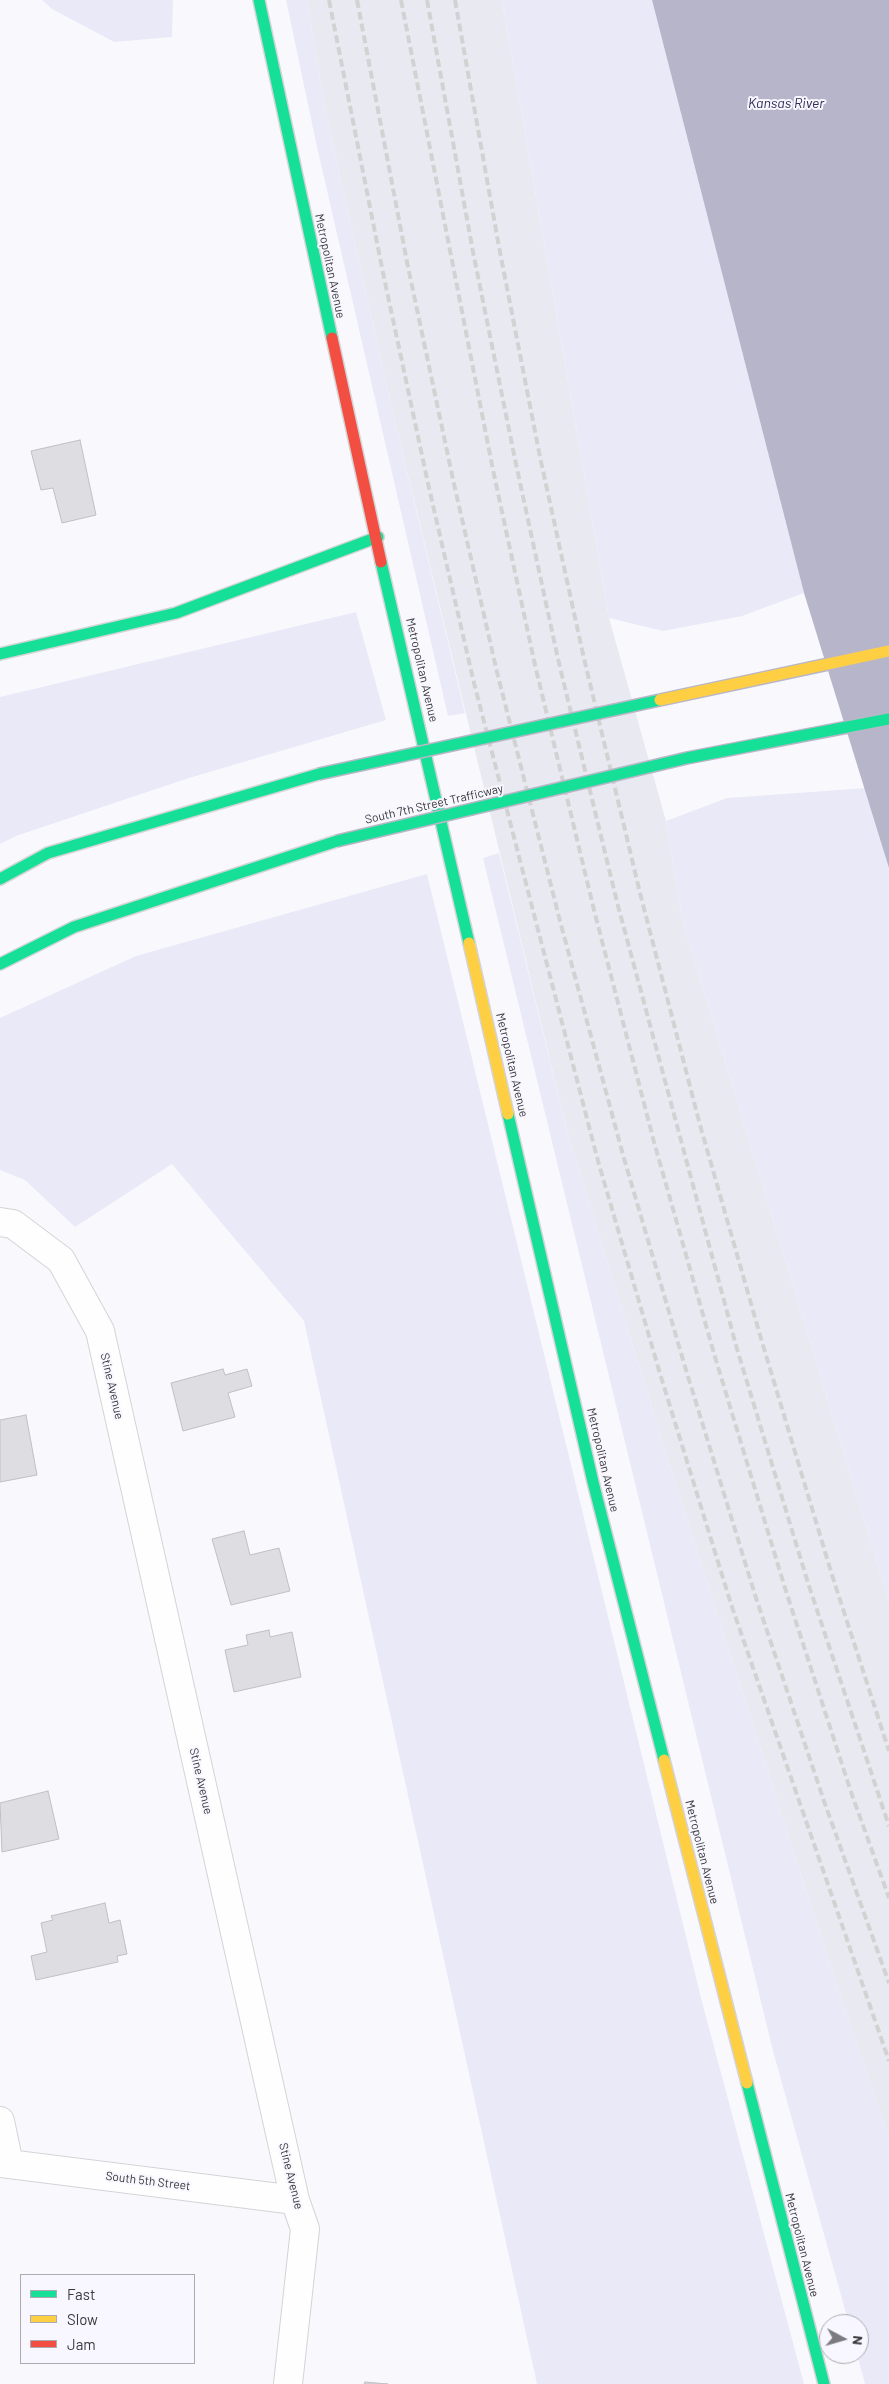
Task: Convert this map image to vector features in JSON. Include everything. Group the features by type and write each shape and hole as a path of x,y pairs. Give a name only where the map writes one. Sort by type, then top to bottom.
{"main road":[{"name":"Metropolitan Avenue","path":"259,0 356,446 593,1482 824,2384"},
{"path":"0,654 176,613 250,587 378,537"},
{"path":"0,879 48,853 319,774 889,651"},
{"name":"South 7th Street Trafficway","path":"0,964 74,927 337,841 688,758 889,718"}],"street":[{"name":"Stine Avenue","path":"0,1222 13,1224 61,1260 100,1331 295,2200 305,2229 288,2384"},
{"path":"0,2122 4,2164"},
{"name":"South 5th Street","path":"4,2164 295,2200"}],"shaded area":[{"path":"42,0 173,0 172,37 114,42 52,9"},
{"path":"286,0 307,0 325,109 392,409 465,713 448,716 317,147"},
{"path":"307,0 502,0 609,618 666,821 682,919 889,1602 889,2137 841,1999 672,1473 568,1134 392,409 325,109"},
{"path":"502,0 652,0 804,593 742,616 663,631 609,618"},
{"path":"356,612 386,720 189,778 16,836 0,844 0,697"},
{"path":"866,788 889,868 889,1602 682,919 666,821 727,798"},
{"path":"499,853 568,1134 672,1473 841,1999 889,2137 889,2384 865,2384 860,2364 869,2364 869,2314 846,2314 773,2051 483,858"},
{"path":"427,874 701,1998 804,2384 537,2384 304,1321 172,1164 75,1227 25,1180 0,1170 0,1018 136,956"}],"water":[{"name":"Kansas River","path":"652,0 889,0 889,868 804,593"}],"building":[{"path":"80,440 96,515 62,523 53,488 41,490 31,451"},
{"path":"223,1369 225,1375 247,1369 252,1386 228,1393 235,1417 183,1431 171,1383"},
{"path":"26,1415 37,1475 0,1482 0,1420"},
{"path":"244,1531 250,1555 279,1548 290,1591 231,1605 212,1539"},
{"path":"269,1630 270,1637 292,1632 301,1677 234,1692 225,1650 248,1645 246,1635"},
{"path":"48,1791 59,1839 2,1852 0,1803"},
{"path":"105,1903 109,1923 120,1920 127,1954 117,1956 118,1962 36,1980 31,1956 47,1952 41,1923 53,1920 51,1916"},
{"path":"365,2382 388,2384 364,2384"}],"railway":[{"path":"329,0 383,273 429,488 474,683 598,1161 661,1377 731,1604 889,2061"},
{"path":"357,0 408,267 454,484 497,672 560,921 623,1155 756,1598 825,1804 889,1983"},
{"path":"401,0 493,470 535,665 594,910 654,1142 715,1357 785,1588 851,1792 889,1898"},
{"path":"427,0 473,252 516,464 558,659 617,902 737,1349 808,1583 889,1826"},
{"path":"455,0 499,247 540,457 583,654 640,893 700,1125 762,1342 832,1575 889,1751"}],"traffic: fast":[{"path":"259,0 332,338"},
{"path":"0,654 176,613 378,537"},
{"path":"381,562 469,943"},
{"path":"319,774 660,700"},
{"path":"337,841 687,758 889,719"},
{"path":"0,879 48,853 319,774"},
{"path":"0,964 74,927 337,841"},
{"path":"508,1114 593,1482 664,1760"},
{"path":"747,2083 824,2384"}],"traffic: slow":[{"path":"660,700 889,651"},
{"path":"469,943 508,1114"},
{"path":"664,1760 747,2083"}],"traffic: jam":[{"path":"332,338 381,562"}]}
